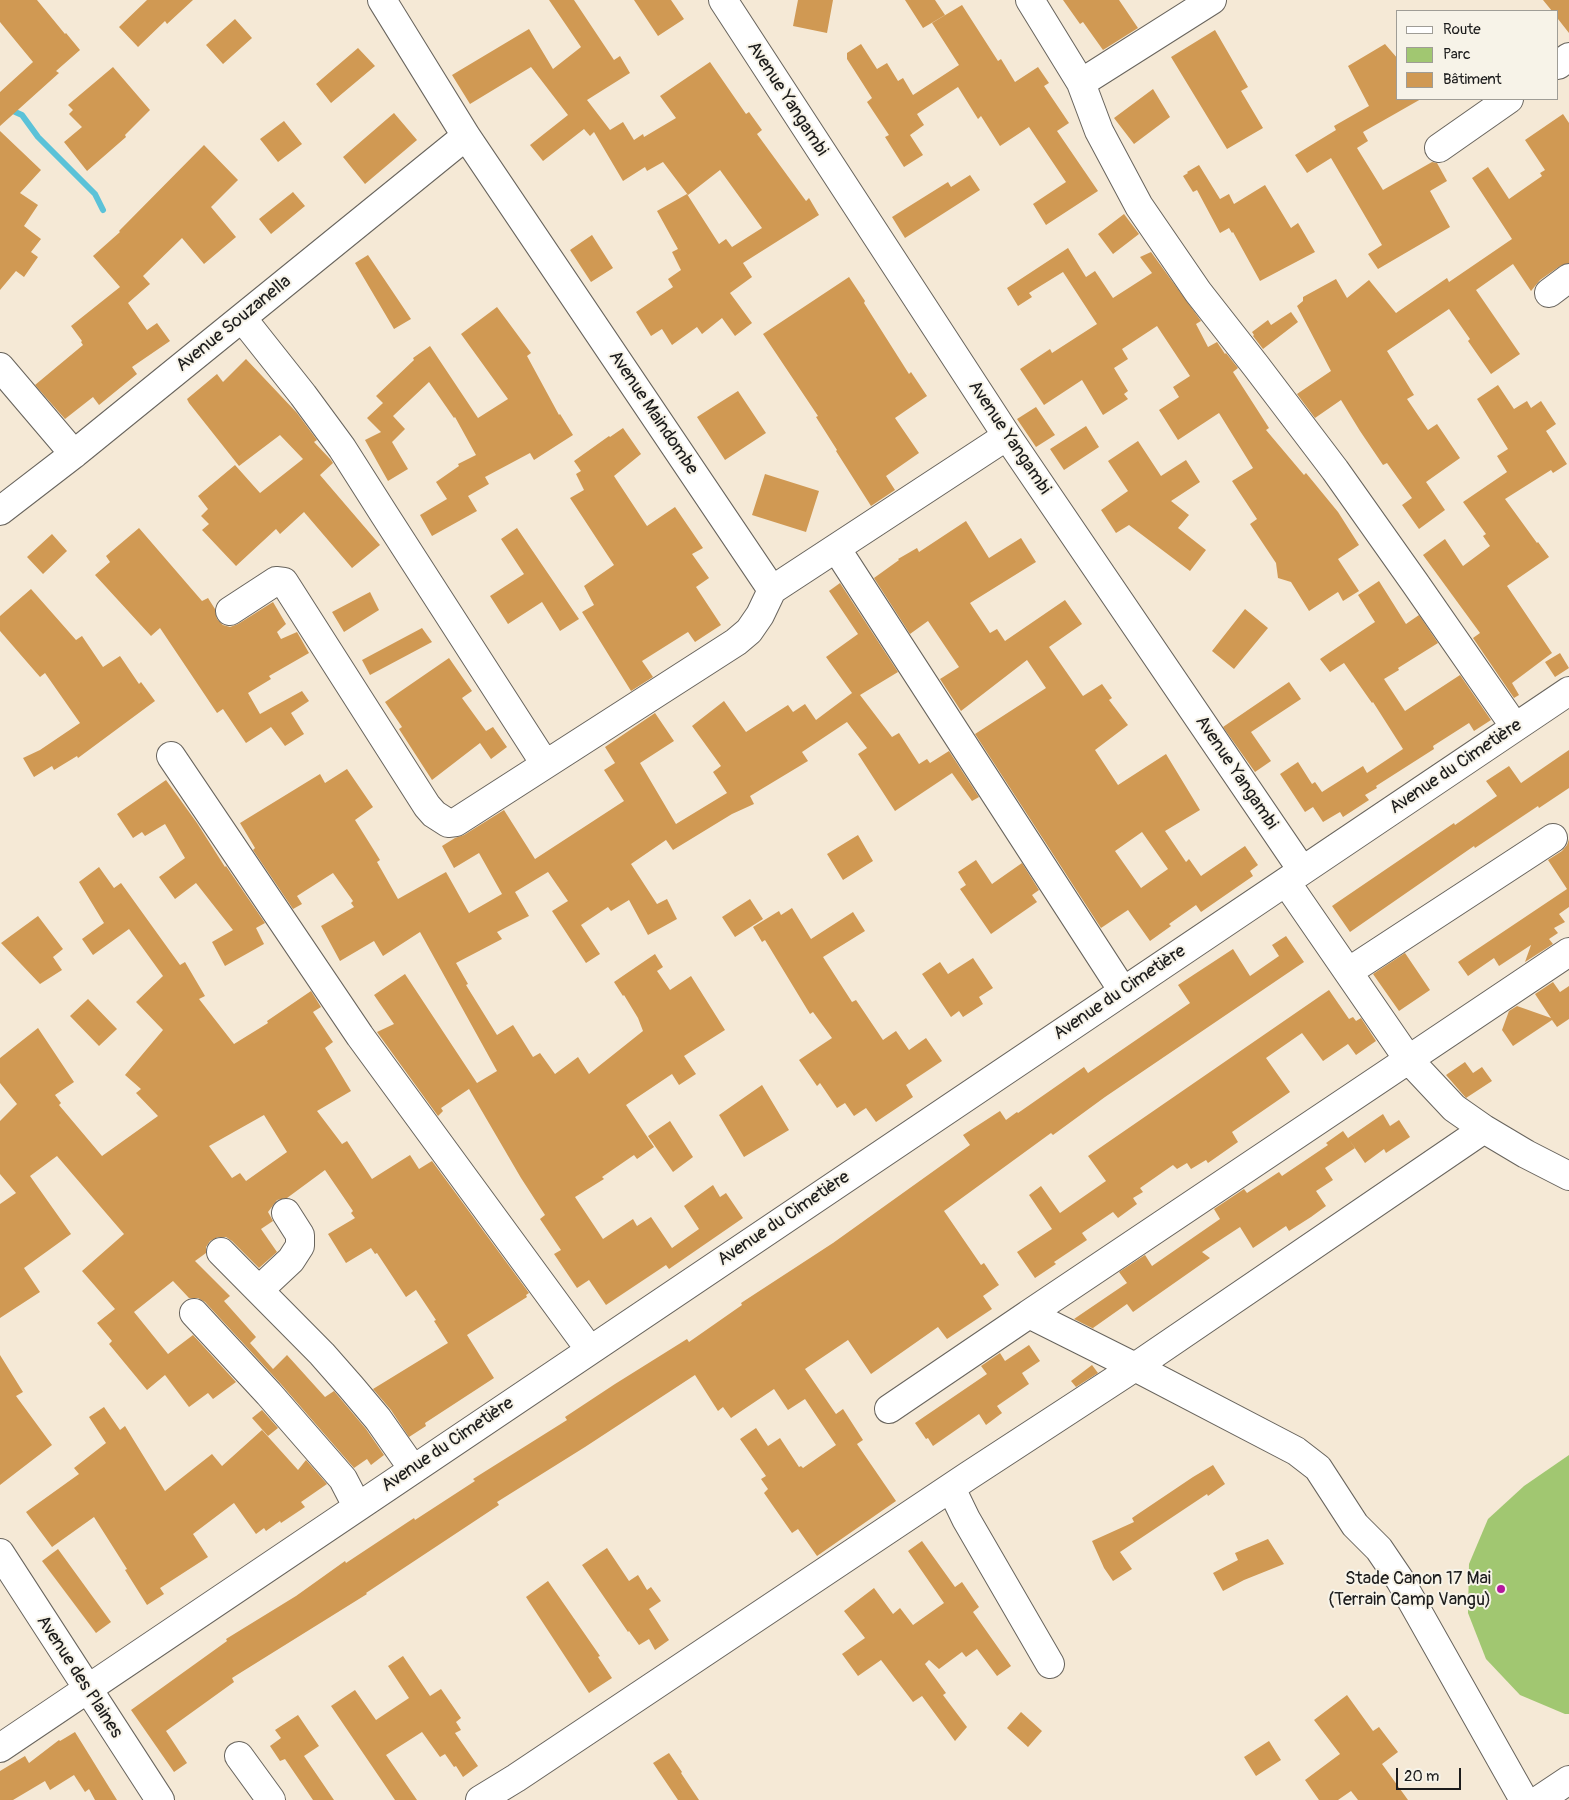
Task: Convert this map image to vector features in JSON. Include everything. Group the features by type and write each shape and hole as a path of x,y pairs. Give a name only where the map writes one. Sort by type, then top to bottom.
{"street":[{"name":"Avenue Maindombe","path":"382,0 466,136 772,590"},
{"name":"Avenue Yangambi","path":"723,0 1294,876 1348,972 1408,1059 1454,1108 1484,1129 1526,1154 1569,1176"},
{"path":"1030,0 1081,83 1099,130 1139,206 1198,292 1352,494 1515,727"},
{"path":"1081,83 1212,0"},
{"path":"1439,148 1508,100"},
{"name":"Avenue Souzanella","path":"0,511 74,454 466,136"},
{"path":"242,318 304,395 342,448 545,764"},
{"path":"0,367 74,454"},
{"path":"230,611 276,581 284,582 289,587 427,806 441,820 448,823 456,822 736,642 749,631 760,615 772,590 1007,436"},
{"path":"836,548 1123,991"},
{"name":"Avenue du Cimetière","path":"0,1748 1569,691"},
{"path":"171,756 360,1036 590,1350"},
{"path":"1348,972 1553,838"},
{"path":"889,1409 1569,952"},
{"path":"482,1799 1135,1366 1484,1129"},
{"path":"259,1290 291,1260 300,1246 300,1235 286,1213"},
{"path":"221,1252 322,1354 378,1419 414,1469"},
{"path":"194,1313 269,1394 343,1479 357,1506"},
{"path":"1029,1314 1135,1366 1296,1451 1318,1468 1355,1525 1379,1549 1400,1580 1524,1800"},
{"path":"951,1488 966,1519 1050,1664"},
{"name":"Avenue des Plaines","path":"0,1554 155,1798"},
{"path":"239,1756 271,1800"},
{"path":"1539,1800 1569,1780"}],"green space":[{"name":"Stade Canon 17 Mai (Terrain Camp Vangu)","path":"1569,1455 1569,1714 1565,1714 1520,1695 1486,1659 1468,1613 1469,1564 1488,1519 1524,1486"}],"building":[{"path":"0,0 37,0 80,50 56,71 59,73 0,126 0,92 33,62 0,22"},
{"path":"147,0 193,0 167,24 165,21 138,47 119,27"},
{"path":"549,0 574,0 614,60 620,56 630,73 587,100 610,130 623,122 634,140 643,134 644,137 676,118 660,96 710,62 746,114 749,112 762,130 757,134 806,201 809,198 819,215 743,263 752,277 730,293 752,323 735,336 722,318 702,334 697,327 672,345 662,329 651,336 636,312 673,287 668,279 681,270 672,252 678,249 657,211 687,194 719,244 726,239 732,247 762,228 720,170 688,195 663,162 647,171 645,167 623,181 594,132 590,136 584,129 543,161 530,145 568,115 531,67 470,104 452,75 529,29 553,69 581,47"},
{"path":"634,0 671,0 684,19 658,36"},
{"path":"798,0 833,0 827,33 793,26"},
{"path":"905,0 935,0 945,15 923,28"},
{"path":"1063,0 1119,0 1138,28 1103,50 1083,22 1080,24"},
{"path":"1543,0 1569,0 1569,33 1559,20 1559,10 1551,10"},
{"path":"962,5 998,61 1001,59 1015,82 1038,67 1049,83 1044,86 1069,123 1057,131 1098,191 1046,225 1033,204 1066,182 1029,127 1000,146 981,116 978,119 958,87 917,114 924,125 910,135 923,155 904,167 885,137 889,135 867,102 872,98 847,59 847,53 861,44 877,69 887,63 898,81 903,78 913,95 959,65 932,23"},
{"path":"235,19 252,38 223,64 206,45"},
{"path":"1215,30 1248,87 1241,91 1263,128 1227,149 1171,57"},
{"path":"1385,44 1396,57 1396,100 1419,100 1363,132 1368,141 1357,148 1383,190 1432,162 1437,163 1447,181 1430,191 1450,227 1378,269 1368,254 1382,245 1331,158 1307,173 1295,155 1336,130 1334,126 1369,106 1348,66"},
{"path":"358,48 375,66 331,103 316,84"},
{"path":"113,67 150,110 125,135 126,137 87,171 64,142 82,127 69,114 73,110 68,105"},
{"path":"1153,89 1170,117 1134,144 1114,118"},
{"path":"394,113 417,140 365,184 343,157"},
{"path":"1563,114 1569,123 1569,263 1560,266 1540,280 1531,291 1513,264 1476,290 1520,354 1491,374 1449,309 1387,351 1414,395 1407,399 1428,430 1437,424 1460,458 1426,482 1445,510 1419,529 1402,505 1412,498 1387,463 1383,465 1341,400 1315,418 1297,394 1331,371 1297,306 1303,301 1303,297 1336,279 1347,298 1369,280 1396,313 1447,278 1449,282 1512,239 1472,178 1488,167 1509,199 1542,176 1540,173 1545,170 1525,140"},
{"path":"284,121 302,144 278,162 260,139"},
{"path":"0,131 41,170 20,193 38,205 24,226 41,239 31,252 38,257 24,277 16,271 0,290"},
{"path":"204,145 238,180 211,207 236,237 204,264 182,238 143,276 150,284 128,303 147,330 157,323 170,341 132,367 137,374 99,405 93,397 65,419 35,385 83,345 71,326 120,287 93,256 120,232"},
{"path":"1199,165 1220,199 1229,194 1234,204 1265,185 1291,228 1298,223 1315,252 1260,281 1233,232 1229,228 1220,233 1197,190 1193,192 1183,176"},
{"path":"970,175 980,190 905,238 892,217 948,182 951,187"},
{"path":"293,192 305,206 271,234 259,219"},
{"path":"1124,214 1139,234 1113,254 1098,234"},
{"path":"592,235 613,268 591,282 570,250"},
{"path":"1068,248 1086,277 1095,271 1113,298 1152,273 1140,257 1151,252 1201,321 1196,324 1208,347 1217,342 1238,368 1233,372 1269,428 1266,430 1304,475 1306,473 1338,512 1359,545 1338,559 1359,591 1343,601 1338,592 1309,611 1291,582 1278,578 1276,563 1250,524 1257,519 1232,481 1253,468 1219,413 1178,440 1159,410 1179,397 1173,387 1190,376 1157,326 1122,349 1128,359 1114,368 1128,391 1124,394 1128,399 1103,415 1082,380 1044,405 1020,369 1050,349 1052,353 1097,324 1063,272 1029,293 1032,297 1018,306 1007,288"},
{"path":"368,255 411,319 394,329 355,263"},
{"path":"849,277 909,374 911,372 927,396 895,418 919,453 886,476 895,490 871,506 836,451 816,417 818,416 763,334"},
{"path":"497,307 531,353 527,356 559,415 573,435 534,460 530,453 485,477 489,484 468,496 477,511 432,536 420,515 447,499 436,482 459,466 458,464 476,455 455,417 429,382 393,416 405,429 392,442 408,469 388,481 365,440 381,432 367,418 383,403 376,396 414,360 413,358 430,346 478,418 508,399 461,334"},
{"path":"1291,312 1298,322 1263,349 1252,332 1268,320 1271,325"},
{"path":"246,359 297,413 317,440 314,442 333,463 320,475 380,545 352,568 304,512 280,534 276,529 236,566 202,530 209,524 201,516 208,509 198,496 235,465 260,493 303,459 280,435 239,466 189,403 187,399 217,374 223,382"},
{"path":"1498,385 1514,409 1527,401 1531,408 1541,401 1556,424 1546,431 1567,464 1553,473 1551,470 1505,499 1549,557 1507,586 1552,653 1512,683 1519,695 1514,698 1473,638 1480,633 1423,555 1445,539 1463,566 1490,546 1483,536 1486,534 1463,502 1507,472 1497,456 1508,449 1477,399"},
{"path":"738,391 766,433 725,460 697,417"},
{"path":"1036,407 1055,435 1036,447 1017,419"},
{"path":"1086,426 1099,447 1064,470 1050,449"},
{"path":"623,428 641,454 614,476 647,526 675,507 703,548 692,554 709,578 696,587 721,625 695,642 688,632 642,661 653,677 631,691 582,612 594,605 584,586 614,565 570,498 584,490 576,474 581,471 574,461"},
{"path":"1138,441 1161,476 1186,460 1200,482 1171,501 1189,515 1178,528 1206,550 1190,571 1129,525 1116,533 1101,510 1128,491 1108,461"},
{"path":"765,474 819,491 806,532 752,515"},
{"path":"966,521 989,558 1021,538 1036,562 970,603 990,633 997,629 1005,641 1065,600 1082,624 1049,647 1083,696 1102,684 1112,698 1109,700 1128,725 1095,750 1118,785 1166,754 1200,810 1165,831 1186,862 1189,859 1201,876 1245,846 1258,865 1250,871 1253,876 1201,912 1196,905 1169,924 1171,926 1150,941 1128,910 1101,928 975,734 1046,688 1027,660 961,711 940,679 959,667 928,621 910,634 874,578 898,559 917,548 919,552","holes":["1142,832 1168,869 1141,888 1115,851"]},
{"path":"139,528 202,601 208,598 215,609 217,619 223,625 230,627 238,624 273,602 286,624 277,632 281,639 297,632 309,653 269,676 271,679 248,693 260,714 302,691 309,701 291,713 304,734 285,746 271,727 246,743 223,709 217,713 160,628 151,636 95,575 110,562 106,556"},
{"path":"517,528 579,619 560,631 542,602 508,624 490,596 524,574 501,539"},
{"path":"52,534 67,551 43,574 27,557"},
{"path":"1379,581 1406,624 1419,615 1438,643 1384,679 1405,711 1460,675 1491,720 1474,731 1469,723 1433,746 1434,749 1376,786 1377,788 1365,795 1369,800 1343,817 1340,812 1323,822 1313,807 1305,812 1280,774 1298,762 1312,784 1315,782 1322,792 1363,766 1367,773 1403,749 1373,702 1344,663 1330,672 1320,659 1375,622 1358,595"},
{"path":"840,583 898,672 860,695 892,737 899,733 919,764 927,759 930,763 949,751 979,797 972,801 952,773 895,811 858,754 867,748 847,722 802,752 808,761 750,796 754,804 732,814 673,850 666,840 631,864 657,904 667,899 677,919 648,935 629,900 611,911 608,907 581,925 600,954 586,963 552,911 568,901 548,872 515,892 529,916 497,932 502,939 456,963 468,984 466,985 497,1035 513,1025 533,1057 540,1053 555,1074 578,1057 589,1074 643,1031 638,1018 614,982 655,954 663,967 657,971 670,990 691,976 725,1030 684,1056 696,1074 679,1085 672,1074 626,1105 654,1147 637,1159 634,1155 602,1177 604,1179 575,1197 603,1239 633,1219 637,1226 651,1217 672,1248 699,1229 684,1206 713,1185 720,1197 726,1193 743,1218 669,1269 666,1265 606,1305 589,1280 577,1288 554,1254 561,1250 540,1219 545,1215 469,1089 441,1108 443,1111 438,1116 377,1032 394,1024 374,995 405,974 477,1083 497,1071 420,932 383,956 374,941 340,961 321,926 354,907 351,903 353,901 333,873 297,896 302,904 293,909 253,850 255,848 240,823 320,774 325,783 347,769 373,807 355,820 380,860 377,862 398,899 446,872 469,913 502,894 479,853 454,868 442,846 464,835 504,810 535,859 624,801 604,770 615,763 605,747 655,713 674,741 640,763 676,824 727,793 713,772 721,766 692,726 724,701 746,732 788,705 793,712 805,704 816,720 852,693 826,657 858,634 829,591"},
{"path":"31,589 76,640 82,636 103,667 120,656 139,684 141,682 155,701 78,758 77,756 54,770 52,766 34,777 23,758 40,750 80,723 45,673 40,677 0,631 0,616"},
{"path":"370,592 379,610 344,632 332,612"},
{"path":"1245,609 1268,628 1234,669 1212,651"},
{"path":"422,628 432,642 370,675 362,660"},
{"path":"1560,653 1569,668 1555,677 1545,662"},
{"path":"449,658 472,691 462,698 486,731 493,727 507,747 491,759 480,743 432,780 399,729 402,727 385,702"},
{"path":"1289,682 1301,699 1251,732 1271,761 1255,772 1223,727"},
{"path":"1569,750 1569,788 1539,808 1538,806 1475,848 1474,846 1350,932 1332,906 1497,796 1486,781 1509,766 1521,783"},
{"path":"166,780 265,923 256,928 264,944 225,966 212,942 233,930 196,883 175,899 159,877 185,858 165,824 145,836 142,832 133,838 117,814"},
{"path":"858,835 873,861 843,880 827,854"},
{"path":"1569,839 1569,907 1559,914 1565,922 1554,928 1558,933 1549,939 1553,944 1525,962 1531,945 1499,966 1494,958 1468,976 1458,962 1567,889 1548,860 1562,851"},
{"path":"976,860 992,884 1022,863 1039,890 1032,895 1037,902 991,934 960,889 966,885 958,872"},
{"path":"99,867 114,888 121,883 180,965 185,962 205,996 199,999 234,1044 268,1023 267,1021 311,991 321,1007 313,1012 333,1042 325,1048 351,1091 317,1111 342,1144 347,1141 372,1179 410,1155 419,1169 432,1161 529,1293 526,1295 527,1297 467,1335 494,1378 425,1423 426,1426 409,1437 391,1410 373,1389 448,1343 434,1321 436,1320 416,1290 406,1297 377,1253 375,1254 371,1248 346,1263 328,1234 355,1218 351,1213 353,1211 325,1170 287,1198 277,1200 268,1212 273,1221 261,1229 277,1252 259,1268 226,1237 218,1237 210,1241 206,1247 206,1253 195,1261 230,1296 224,1301 256,1337 250,1343 273,1369 287,1355 325,1397 334,1391 366,1429 384,1455 371,1465 367,1459 354,1468 280,1383 205,1302 198,1298 189,1298 173,1281 134,1312 168,1354 193,1335 236,1382 213,1399 208,1393 189,1407 165,1375 147,1390 109,1344 112,1341 97,1323 115,1309 82,1271 124,1234 57,1156 30,1176 71,1234 24,1268 40,1292 0,1318 0,1204 16,1193 0,1174 0,1121 17,1104 0,1083 0,1058 38,1028 74,1082 55,1095 61,1103 59,1105 102,1156 158,1116 136,1093 141,1089 125,1075 163,1030 136,1002 163,976 129,929 93,955 82,939 104,923 79,882","holes":["264,1115 287,1152 246,1181 240,1173 232,1178 209,1146"]},
{"path":"750,899 763,919 735,937 722,917"},
{"path":"792,908 811,939 853,912 865,931 823,957 852,1002 856,1000 883,1040 896,1031 909,1050 926,1038 942,1061 906,1085 913,1097 876,1122 866,1108 854,1116 845,1103 837,1108 820,1083 817,1086 799,1060 832,1038 813,1012 810,1014 765,940 762,942 753,927 779,911 781,915"},
{"path":"38,916 63,949 53,957 62,970 40,984 1,943"},
{"path":"1286,936 1304,962 1105,1097 1053,1135 1051,1133 944,1211 981,1265 984,1263 999,1285 983,1296 992,1309 947,1339 938,1327 871,1374 848,1340 805,1369 836,1414 843,1409 863,1440 857,1444 896,1501 817,1556 798,1529 792,1533 764,1493 768,1489 761,1479 766,1476 740,1439 756,1428 768,1446 780,1438 799,1467 803,1468 836,1445 805,1399 788,1410 774,1389 731,1418 723,1407 718,1411 695,1375 497,1502 499,1505 367,1594 232,1678 234,1682 166,1731 187,1763 174,1772 131,1710 227,1641 226,1639 296,1596 345,1561 346,1563 475,1481 473,1479 567,1420 565,1417 615,1384 687,1339 689,1342 742,1305 741,1303 833,1243 970,1145 963,1135 1000,1111 1006,1120 1084,1067 1088,1073 1190,1003 1178,985 1233,949 1250,976 1279,956 1272,945"},
{"path":"1405,953 1430,990 1399,1011 1373,974"},
{"path":"973,958 993,988 979,997 983,1004 963,1017 959,1011 951,1017 922,974 940,962 948,974"},
{"path":"1553,982 1560,992 1569,986 1569,1019 1557,1027 1552,1020 1513,1046 1502,1030 1509,1011 1517,1006 1551,1018 1535,994"},
{"path":"1329,990 1349,1019 1353,1017 1356,1021 1361,1018 1376,1041 1356,1055 1348,1044 1323,1061 1302,1033 1266,1058 1290,1092 1232,1132 1238,1142 1208,1163 1206,1160 1191,1169 1187,1163 1177,1169 1173,1165 1140,1188 1143,1192 1133,1198 1137,1204 1118,1218 1113,1212 1082,1233 1087,1240 1054,1262 1056,1264 1035,1278 1017,1252 1052,1229 1029,1195 1041,1186 1060,1213 1106,1181 1088,1156"},
{"path":"88,999 117,1029 99,1046 70,1016"},
{"path":"1465,1062 1473,1073 1482,1067 1492,1081 1466,1098 1446,1075"},
{"path":"762,1085 789,1130 744,1157 719,1115"},
{"path":"1383,1114 1390,1126 1399,1120 1410,1137 1386,1153 1384,1149 1365,1163 1348,1138"},
{"path":"670,1121 693,1157 673,1172 648,1136"},
{"path":"1343,1131 1355,1148 1325,1168 1333,1180 1316,1191 1326,1206 1311,1217 1289,1231 1286,1226 1253,1248 1240,1227 1202,1252 1210,1258 1133,1312 1127,1304 1094,1329 1074,1319 1127,1283 1119,1272 1145,1255 1152,1266 1220,1219 1214,1209 1244,1189 1247,1193 1279,1172 1282,1176 1328,1145 1326,1143"},
{"path":"1029,1345 1040,1361 1022,1373 1029,1384 997,1406 1002,1413 986,1425 979,1414 933,1446 928,1438 926,1439 915,1423 987,1374 981,1366 1000,1353 1005,1361"},
{"path":"0,1355 23,1392 16,1396 52,1445 0,1485"},
{"path":"1092,1365 1098,1373 1076,1387 1071,1381"},
{"path":"104,1407 120,1430 125,1426 165,1491 212,1454 222,1466 262,1430 298,1470 306,1460 327,1484 301,1502 305,1507 281,1523 280,1521 266,1531 264,1528 256,1534 234,1503 193,1534 208,1557 160,1588 164,1594 147,1605 94,1517 52,1547 26,1512 79,1474 74,1468 106,1443 89,1417"},
{"path":"262,1410 278,1428 268,1436 252,1418"},
{"path":"1213,1465 1225,1484 1120,1552 1132,1569 1113,1581 1104,1568 1092,1541 1134,1522 1132,1518"},
{"path":"1268,1539 1284,1564 1244,1580 1223,1591 1213,1573 1238,1560 1235,1553"},
{"path":"922,1541 955,1587 962,1582 979,1607 973,1612 1011,1666 997,1676 977,1649 966,1657 962,1652 939,1669 929,1660 925,1664 946,1693 943,1695 967,1727 955,1741 922,1696 913,1702 881,1660 858,1676 842,1654 865,1638 844,1611 874,1588 893,1614 900,1608 913,1625 944,1603 908,1551"},
{"path":"607,1548 629,1581 638,1575 647,1590 651,1587 661,1601 649,1609 669,1640 655,1650 649,1639 639,1645 582,1565"},
{"path":"58,1549 111,1622 96,1633 42,1561"},
{"path":"548,1581 600,1656 598,1657 612,1678 589,1693 526,1597"},
{"path":"403,1656 430,1696 441,1689 461,1718 456,1722 461,1730 455,1733 478,1766 463,1777 445,1754 440,1757 422,1732 386,1755 417,1800 395,1800 331,1706 355,1690 376,1720 409,1698 388,1666"},
{"path":"1347,1695 1373,1731 1379,1727 1398,1752 1382,1764 1408,1800 1358,1800 1351,1791 1338,1800 1319,1800 1305,1780 1340,1754 1314,1720"},
{"path":"1021,1712 1042,1731 1028,1747 1007,1728"},
{"path":"298,1715 319,1746 304,1756 334,1800 313,1800 285,1759 280,1761 270,1746 281,1738 275,1730"},
{"path":"75,1732 117,1800 95,1800 89,1789 85,1792 74,1775 50,1790 45,1781 13,1800 0,1800 0,1771 25,1756 29,1763 59,1740"},
{"path":"1269,1741 1281,1760 1256,1776 1244,1757"},
{"path":"669,1753 699,1800 678,1800 653,1763"}],"waterway":[{"path":"0,107 22,115 38,137 95,194 103,210"}],"place":[{"name":"Stade Canon 17 Mai (Terrain Camp Vangu)","path":"1501,1589"}]}
